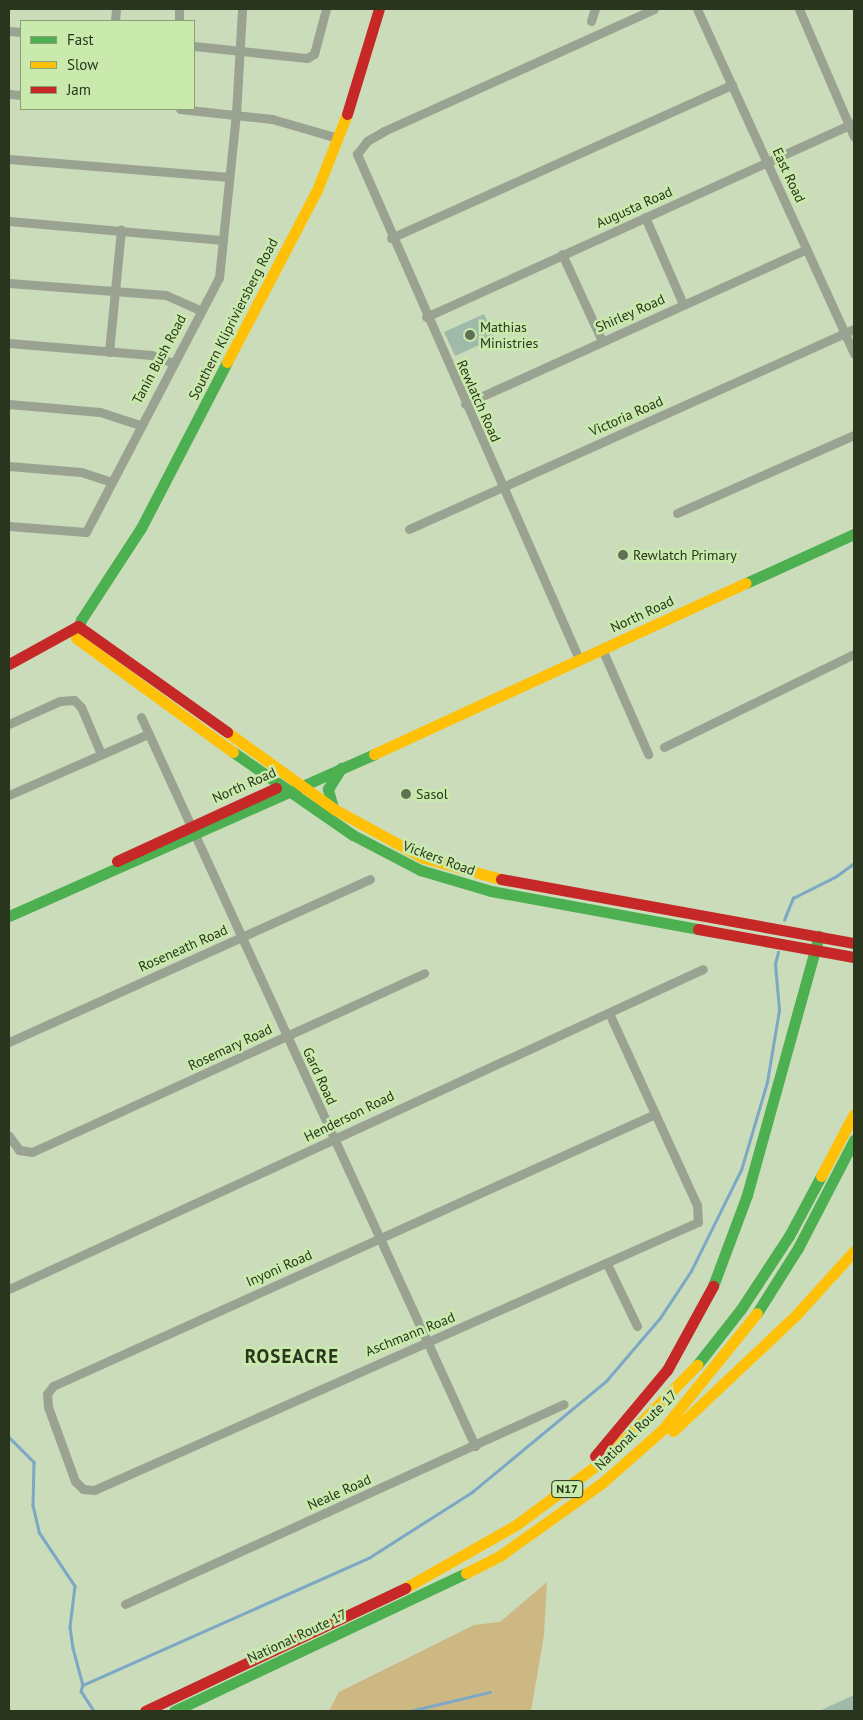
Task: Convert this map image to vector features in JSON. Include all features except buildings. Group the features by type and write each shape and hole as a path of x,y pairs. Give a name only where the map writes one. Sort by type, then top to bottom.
{"main road":[{"name":"Southern Klipriviersberg Road","path":"9,664 77,632 123,560 209,401 317,190 338,138 380,9"},
{"name":"North Road","path":"9,916 297,782 580,659 854,534"},
{"path":"96,602 94,628 101,641"},
{"path":"9,672 77,632"},
{"name":"Vickers Road","path":"77,632 101,641 334,809 419,856 468,872 854,943"},
{"name":"Vickers Road","path":"77,632 283,789 353,835 442,878 612,915 854,957"},
{"name":"North Road","path":"297,782 343,766 420,734 442,720"},
{"path":"334,809 328,789 343,766"},
{"path":"251,798 259,786 256,769"},
{"name":"North Road","path":"192,831 251,798 283,789"},
{"path":"544,1506 599,1452 649,1395 705,1305 734,1238 814,949 820,936"},
{"name":"N17","path":"145,1711 437,1573 544,1506 626,1442 705,1357 789,1236 854,1114"},
{"name":"National Route 17","path":"174,1711 501,1555 602,1483 688,1401 747,1328 780,1279 854,1140"},
{"path":"501,1555 560,1523 616,1481 763,1348 854,1251"}],"street":[{"name":"Tanin Bush Road","path":"9,526 86,532 109,481 219,278 236,114 242,9"},
{"path":"195,46 239,54 307,58 314,54 326,9"},
{"path":"591,21 594,9"},
{"name":"Rewlatch Road","path":"580,659 391,238 357,154 367,141 384,131 654,9"},
{"name":"East Road","path":"696,9 768,162 854,354"},
{"path":"799,9 852,124 854,136"},
{"path":"391,238 732,85"},
{"path":"191,110 236,114 338,138"},
{"name":"Augusta Road","path":"426,317 852,124"},
{"path":"9,159 229,177"},
{"path":"645,217 683,304"},
{"path":"9,221 222,240"},
{"path":"109,352 121,230"},
{"name":"Shirley Road","path":"465,404 807,248"},
{"path":"562,254 602,341"},
{"path":"9,283 166,295 200,310"},
{"name":"Victoria Road","path":"409,529 854,329"},
{"path":"9,343 151,355 173,363"},
{"path":"9,404 100,412 140,425"},
{"path":"677,513 854,435"},
{"path":"9,466 92,474 109,481"},
{"path":"602,649 648,754"},
{"path":"664,747 854,654"},
{"path":"9,724 60,701 74,700 81,707 101,754"},
{"name":"Gard Road","path":"141,717 240,938 429,1342 475,1446"},
{"path":"9,796 148,734"},
{"name":"Roseneath Road","path":"9,1042 370,879"},
{"name":"Henderson Road","path":"9,1289 703,969"},
{"name":"Rosemary Road","path":"9,1136 24,1152 47,1146 424,973"},
{"path":"609,1012 655,1114"},
{"name":"Aschmann Road","path":"117,1480 365,1367 429,1342 694,1226 700,1218 696,1205 655,1114"},
{"name":"Inyoni Road","path":"117,1480 89,1491 79,1486 48,1407 50,1388 655,1114"},
{"path":"607,1264 637,1326"},
{"name":"Neale Road","path":"126,1604 564,1404"}],"shaded area":[{"path":"547,1582 544,1635 531,1711 329,1711 339,1692 474,1625 500,1622"}],"waterway":[{"path":"784,920 793,898 835,877 854,863"},
{"path":"83,1685 370,1557 472,1492 606,1381 660,1318 691,1271 741,1170 767,1082 779,1010 775,964 778,952"},
{"path":"9,1437 34,1462 33,1505 39,1532 75,1586 70,1627 73,1648 83,1685 81,1691 94,1711"},
{"path":"410,1711 490,1692"}],"traffic: fast":[{"path":"77,633 81,620 141,528 227,362"},
{"path":"746,583 854,534"},
{"path":"233,752 353,835 420,870 491,891 698,929"},
{"path":"9,916 374,754"},
{"path":"333,808 328,789 341,768"},
{"path":"713,1286 747,1195 819,936"},
{"path":"757,1313 798,1248 854,1140"},
{"path":"697,1365 741,1309 789,1236 821,1176"},
{"path":"174,1711 466,1573"}],"traffic: slow":[{"path":"227,362 317,190 347,114"},
{"path":"374,754 746,583"},
{"path":"76,638 233,752"},
{"path":"227,732 334,809 424,858 501,879"},
{"path":"821,1176 854,1114"},
{"path":"673,1431 796,1315 854,1251"},
{"path":"466,1573 501,1555 602,1483 663,1429 757,1313"},
{"path":"405,1588 516,1525 605,1459 697,1365"}],"traffic: jam":[{"path":"347,114 379,9"},
{"path":"9,664 78,626 227,732"},
{"path":"117,861 276,788"},
{"path":"501,879 854,943"},
{"path":"698,929 854,957"},
{"path":"595,1456 667,1370 713,1286"},
{"path":"145,1711 405,1588"}],"place":[{"name":"Mathias Ministries","path":"470,335"},
{"name":"Rewlatch Primary","path":"623,555"},
{"name":"Sasol","path":"406,794"}],"district":[{"name":"ROSEACRE","path":"292,1357"}]}
